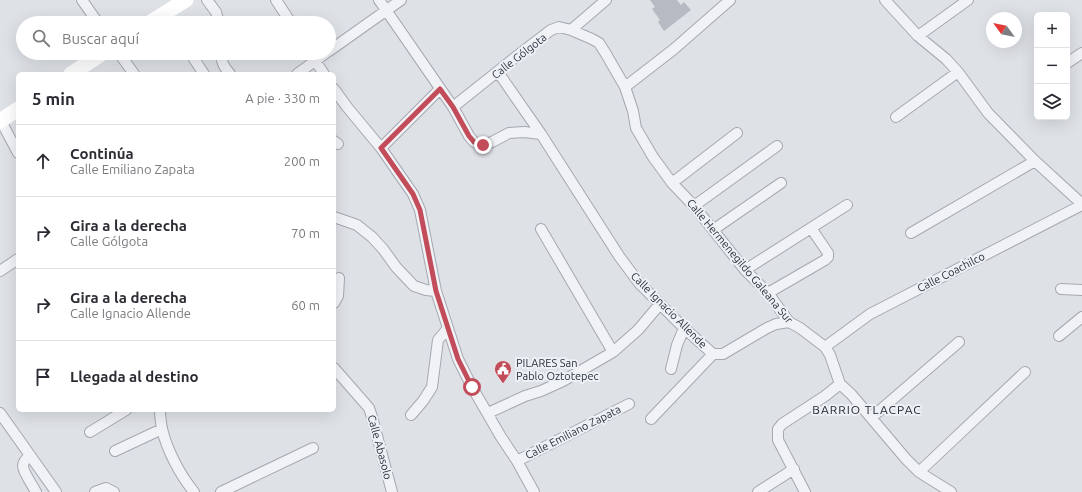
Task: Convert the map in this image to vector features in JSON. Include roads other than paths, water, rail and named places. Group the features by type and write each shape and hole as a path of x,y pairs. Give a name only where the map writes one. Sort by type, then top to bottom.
{"main road":[{"path":"168,16 186,0"},
{"path":"74,72 92,60"},
{"path":"1,121 16,110"}],"street":[{"path":"82,0 93,16"},
{"path":"207,0 216,12 217,16"},
{"path":"276,0 286,16"},
{"path":"379,0 453,107 469,136 474,142 483,145 509,133 524,132 541,134"},
{"path":"336,46 401,0"},
{"path":"571,30 606,0"},
{"path":"625,86 674,49 730,0"},
{"path":"885,0 918,36 946,59 958,72 988,113 1035,161 1082,205"},
{"path":"918,36 968,0"},
{"name":"Calle Gólgota","path":"453,107 551,30 559,28 571,30"},
{"name":"Calle Hermenegildo Galeana Sur","path":"571,30 599,43 625,86 633,111 636,128 653,157 672,183 694,206 729,252 768,293 789,322 800,328 825,347 830,355 840,384 851,394 906,459 919,472 951,492"},
{"path":"1070,61 1082,53"},
{"path":"124,60 133,72"},
{"path":"195,60 203,72"},
{"path":"221,60 224,67 228,72"},
{"path":"299,72 309,60"},
{"path":"314,60 323,72"},
{"name":"Calle Ignacio Allende","path":"498,72 541,134 619,256 639,283 684,328 713,354 723,354 767,328 776,324 789,322"},
{"path":"896,117 958,72"},
{"path":"381,148 440,89"},
{"name":"Calle Emiliano Zapata","path":"336,92 381,148 413,194 420,210 436,291 458,359 472,387 534,492"},
{"path":"1,121 16,149"},
{"path":"672,183 737,133"},
{"path":"694,206 777,146"},
{"path":"911,233 1035,161"},
{"path":"713,230 781,183"},
{"path":"745,270 847,205"},
{"name":"Calle Coachilco","path":"825,347 870,314 1082,205"},
{"path":"336,218 357,225 372,237 396,267 414,286 426,290 436,291"},
{"path":"768,293 828,257 828,253 811,228"},
{"path":"541,229 613,352"},
{"path":"0,271 16,260"},
{"path":"336,300 338,296 339,278"},
{"path":"1060,289 1082,290"},
{"path":"488,413 563,381 613,352 638,330 660,304"},
{"path":"1059,336 1082,317"},
{"path":"411,415 423,401 432,386 438,340 448,328"},
{"path":"671,369 677,345 684,328"},
{"path":"871,418 960,342"},
{"path":"651,419 713,354"},
{"name":"Calle Abasolo","path":"336,370 369,408 392,492"},
{"path":"919,472 1025,372"},
{"path":"805,492 778,440 778,429 782,424 825,396 840,384"},
{"name":"Calle Emiliano Zapata","path":"517,461 629,404"},
{"path":"90,432 123,412"},
{"path":"160,412 162,429 171,453 185,481 194,492"},
{"path":"0,413 56,492"},
{"path":"115,451 162,429"},
{"path":"221,492 313,448"},
{"path":"30,456 24,462 23,466 36,492"},
{"path":"758,492 794,470"},
{"path":"95,492 106,488 114,492"}],"place":[{"name":"PILARES San Pablo Oztotepec","path":"503,384"}],"district":[{"name":"BARRIO TLACPAC","path":"867,410"}]}
